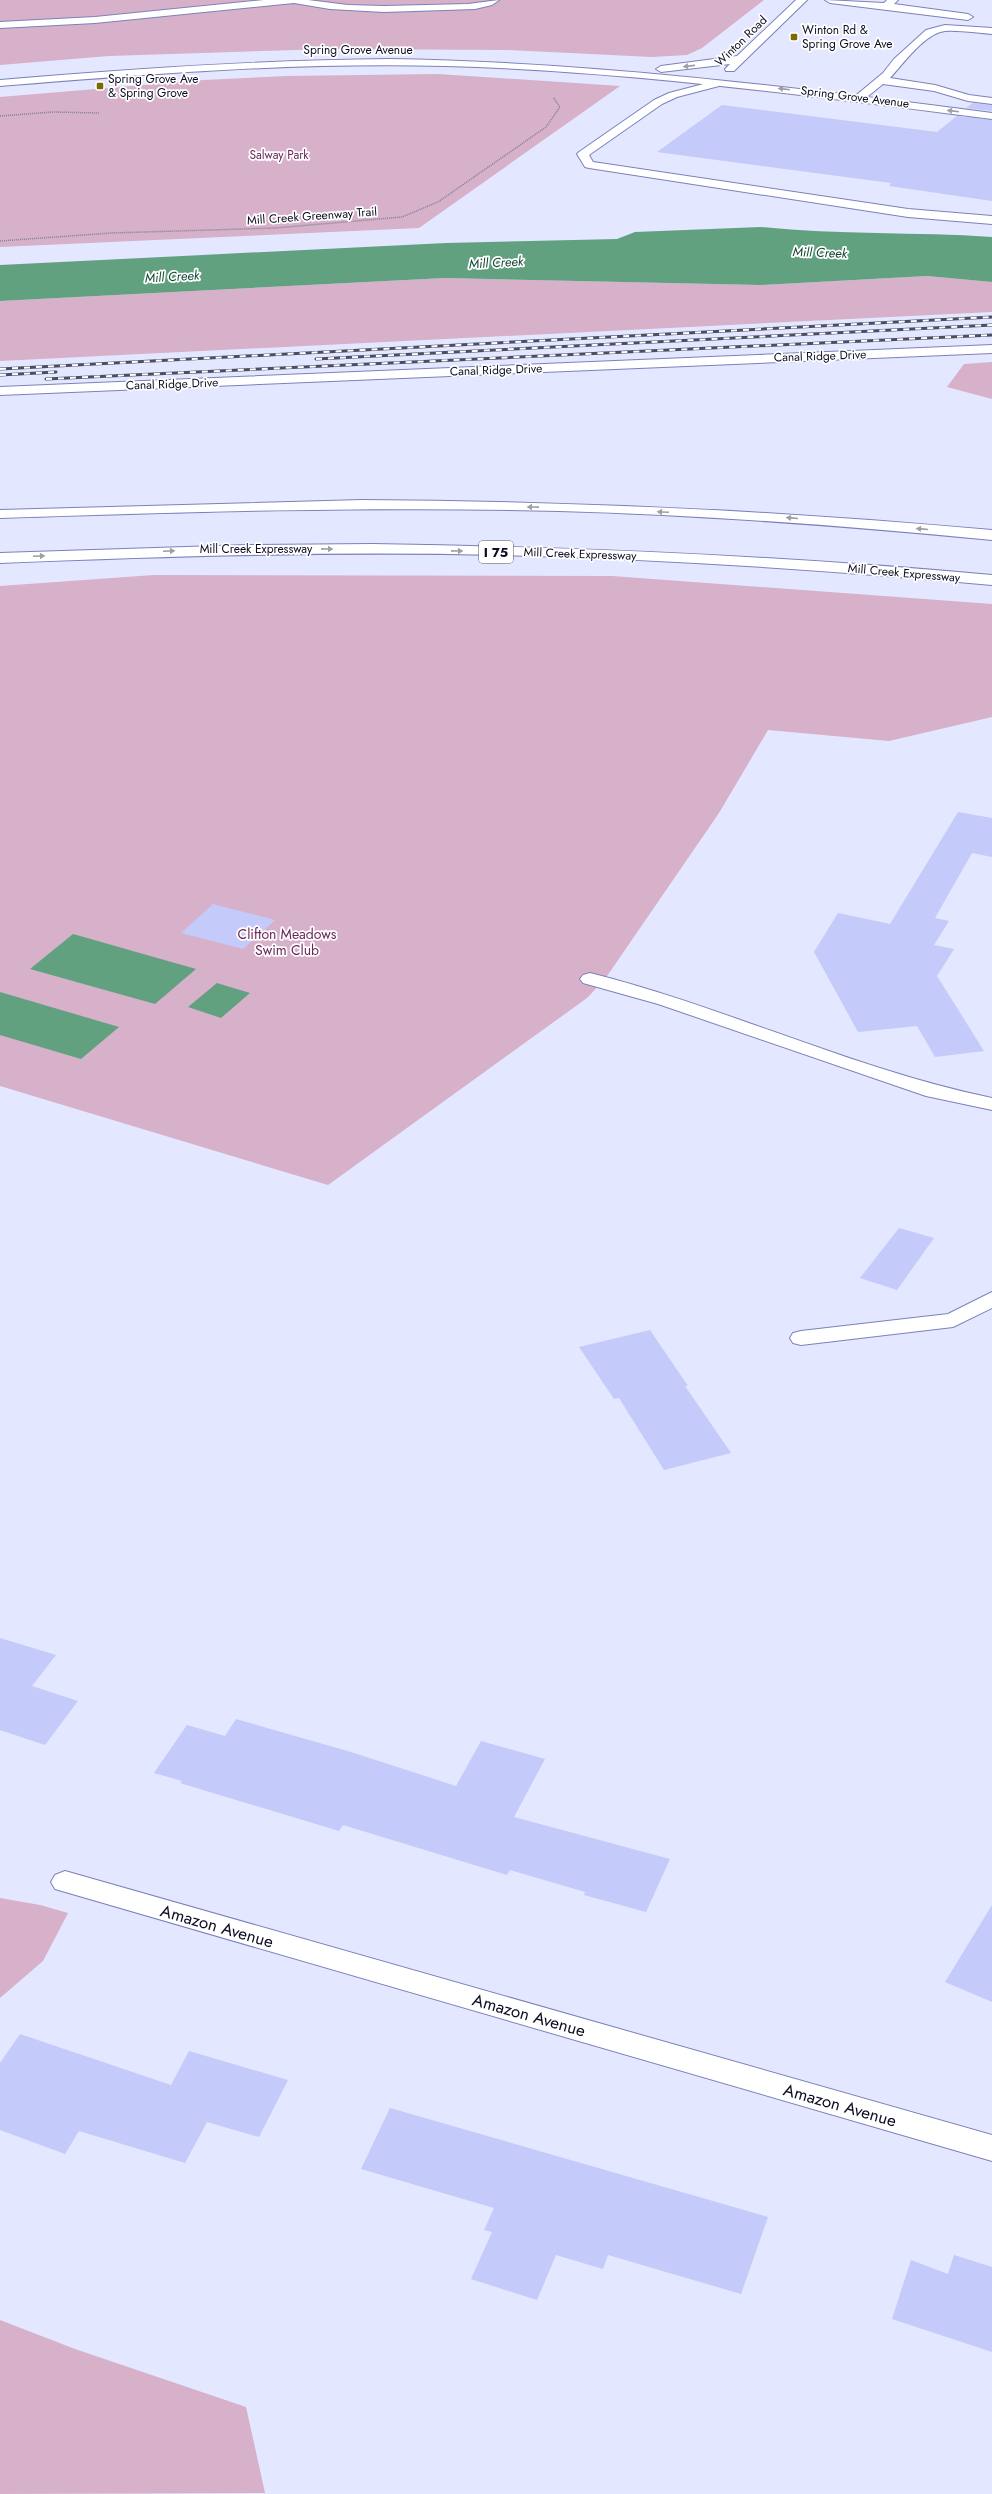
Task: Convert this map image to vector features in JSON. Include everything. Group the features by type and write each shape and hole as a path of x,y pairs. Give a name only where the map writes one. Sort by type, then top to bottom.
{"main road":[{"path":"165,0 170,12"},
{"path":"0,25 95,20 294,0 319,6 362,10 470,6 494,0"},
{"name":"Winton Road","path":"715,84 802,0"},
{"path":"830,0 890,3 977,18"},
{"path":"858,99 930,32 945,28 992,31"},
{"path":"620,73 741,59"},
{"name":"Spring Grove Avenue","path":"0,83 307,63 444,63 620,73 715,84 775,88 992,116"},
{"path":"880,80 935,88 968,98 992,101"},
{"path":"715,84 673,95 658,102 583,154 589,165 908,213 992,220"},
{"name":"Spring Grove Avenue","path":"715,84 762,98 960,124"},
{"path":"976,126 992,128"},
{"name":"Canal Ridge Drive","path":"0,391 992,349"},
{"path":"0,514 237,507 422,505 592,509 770,517 992,535"},
{"path":"961,532 992,532"},
{"name":"Mill Creek Expressway","path":"0,558 195,550 436,550 742,560 992,580"},
{"path":"590,980 666,1000 933,1092 992,1104"},
{"path":"801,1338 953,1320 992,1299"},
{"name":"Amazon Avenue","path":"65,1882 992,2148"}],"path":[{"name":"Mill Creek Greenway Trail","path":"0,241 111,233 275,228 402,217 438,202 546,127 560,107 552,95"},
{"path":"0,116 53,112 99,113"}],"green space":[{"path":"0,0 764,0 702,48 687,55 652,57 506,50 328,49 109,56 0,65"},
{"name":"Salway Park","path":"438,74 620,86 419,228 0,247 0,97 204,80 286,76"},
{"path":"927,276 992,282 992,312 0,361 0,301 445,278 760,285"},
{"path":"992,362 992,399 947,387 964,364"},
{"name":"Clifton Meadows Swim Club","path":"154,575 612,576 992,604 992,717 889,741 768,730 719,813 605,979 587,998 328,1185 0,1086 0,586"},
{"path":"0,1898 40,1905 68,1913 43,1961 0,1998"},
{"path":"0,2320 75,2349 246,2407 265,2493 0,2494"}],"water":[{"name":"Mill Creek","path":"761,227 790,230 992,237 992,282 927,276 760,285 445,278 0,301 0,265 446,243 617,239 635,232"},
{"path":"73,934 196,969 155,1004 30,969"},
{"path":"217,983 250,993 221,1018 188,1007"},
{"path":"0,992 119,1027 81,1059 0,1035"}],"building":[{"path":"973,103 992,105 992,111 966,108"},
{"path":"722,105 937,132 957,116 992,120 992,201 889,186 891,183 657,152"},
{"path":"958,812 992,818 992,857 972,853 935,918 949,921 934,945 954,949 937,976 984,1051 935,1057 917,1026 858,1032 814,952 838,913 890,924"},
{"path":"213,904 275,920 243,949 181,933"},
{"path":"899,1228 934,1238 897,1290 860,1278"},
{"path":"650,1330 688,1386 685,1386 731,1453 664,1470 619,1398 614,1399 579,1347"},
{"path":"0,1638 56,1655 32,1686 78,1701 45,1745 0,1730"},
{"path":"236,1719 351,1752 456,1786 481,1741 545,1759 514,1817 670,1859 646,1912 584,1895 585,1892 510,1870 507,1875 343,1825 339,1831 180,1783 182,1781 154,1773 187,1725 225,1736"},
{"path":"992,1905 992,2002 945,1982"},
{"path":"20,2034 171,2085 189,2051 288,2080 259,2137 207,2122 185,2163 79,2131 65,2154 0,2130 0,2063"},
{"path":"390,2108 768,2217 741,2294 608,2255 603,2269 556,2255 537,2300 471,2279 492,2232 484,2230 494,2208 361,2169"},
{"path":"954,2255 992,2267 992,2352 892,2319 911,2260 948,2274"}],"railway":[{"path":"0,369 992,317"},
{"path":"316,359 992,325"},
{"path":"46,379 992,335"},
{"path":"0,375 56,372"}],"place":[{"name":"Winton Rd & Spring Grove Ave","path":"794,37"},
{"name":"Spring Grove Ave & Spring Grove","path":"100,86"}]}
